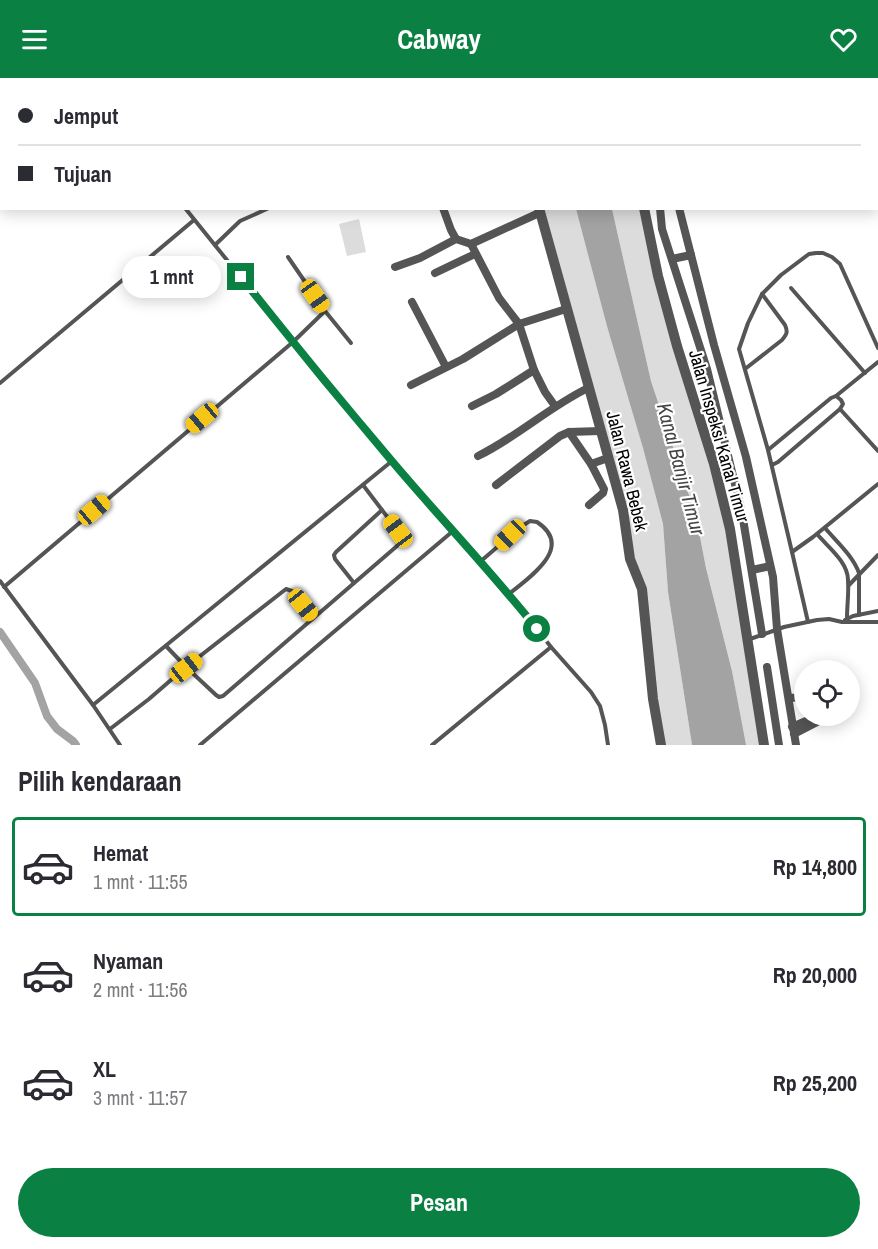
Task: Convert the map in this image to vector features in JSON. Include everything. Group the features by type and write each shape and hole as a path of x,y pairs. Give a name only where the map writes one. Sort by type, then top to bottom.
{"street":[{"path":"444,210 456,239 471,244 539,211"},
{"name":"Jalan Inspeksi Kanal Timur","path":"644,210 676,346 714,464 730,529 764,745"},
{"path":"660,210 662,229 707,369 742,513 762,634"},
{"path":"680,210 746,457 773,577 777,629 796,745"},
{"name":"Jalan Rawa Bebek","path":"539,211 623,510 630,559 642,589 653,699 661,745"},
{"path":"396,267 420,258 456,239"},
{"path":"471,244 499,298 519,324 534,370 555,406"},
{"path":"435,273 475,254"},
{"path":"672,259 691,255"},
{"path":"412,302 446,367"},
{"path":"411,385 463,358 519,324 566,309"},
{"path":"472,406 534,370"},
{"path":"478,456 502,444 555,406 588,388"},
{"path":"496,486 560,436 569,432 600,431"},
{"path":"569,432 591,464 604,491 589,505"},
{"path":"591,464 608,458"},
{"path":"752,570 770,566"},
{"path":"767,668 778,745"},
{"path":"789,698 794,697"},
{"path":"793,731 800,726"},
{"path":"793,731 806,726"}],"lane":[{"path":"186,210 392,461 481,561 591,692 600,706 608,745"},
{"path":"215,245 240,221 265,210"},
{"path":"0,383 194,220"},
{"path":"808,622 772,465 739,349 762,294 781,275 809,254 823,253 840,264 878,348"},
{"path":"288,257 351,343"},
{"path":"791,288 865,373"},
{"path":"745,369 787,334 785,325 762,294"},
{"path":"4,587 293,342 326,311"},
{"path":"768,450 878,362"},
{"path":"772,465 840,409 842,402 836,396"},
{"path":"840,409 878,451"},
{"path":"93,705 392,461"},
{"path":"792,552 878,484"},
{"path":"166,646 216,695 223,696 397,546 400,539 398,531 363,485"},
{"path":"354,583 334,555 382,510"},
{"path":"481,561 527,522 537,522 548,532 552,548 546,560 537,571 509,594"},
{"path":"825,528 854,561 859,573 859,615"},
{"path":"200,745 453,531"},
{"path":"817,534 848,572 847,618"},
{"path":"848,586 878,555"},
{"path":"0,581 93,705 120,745"},
{"path":"110,729 286,588 292,591 314,618"},
{"path":"843,622 847,618 878,611"},
{"path":"748,640 777,629 808,622 830,619 843,622 878,622"},
{"path":"432,745 551,647"}],"shaded area":[{"path":"539,210 576,210 663,524 668,592 692,745 661,745 642,589 623,510"},
{"path":"576,210 612,210 651,381 696,516 706,568 732,671 746,745 692,745 668,592 663,524"},
{"path":"612,210 644,210 714,464 764,745 745,745 732,671 706,568 696,516 651,381"},
{"path":"359,219 366,252 347,256 339,224"}],"waterway":[{"path":"0,632 35,683 47,716 57,729 76,745"}],"route":[{"path":"241,277 392,461 481,561 537,629"}],"water label":[{"name":"Kanal Banjir Timur","path":"681,469"}]}
